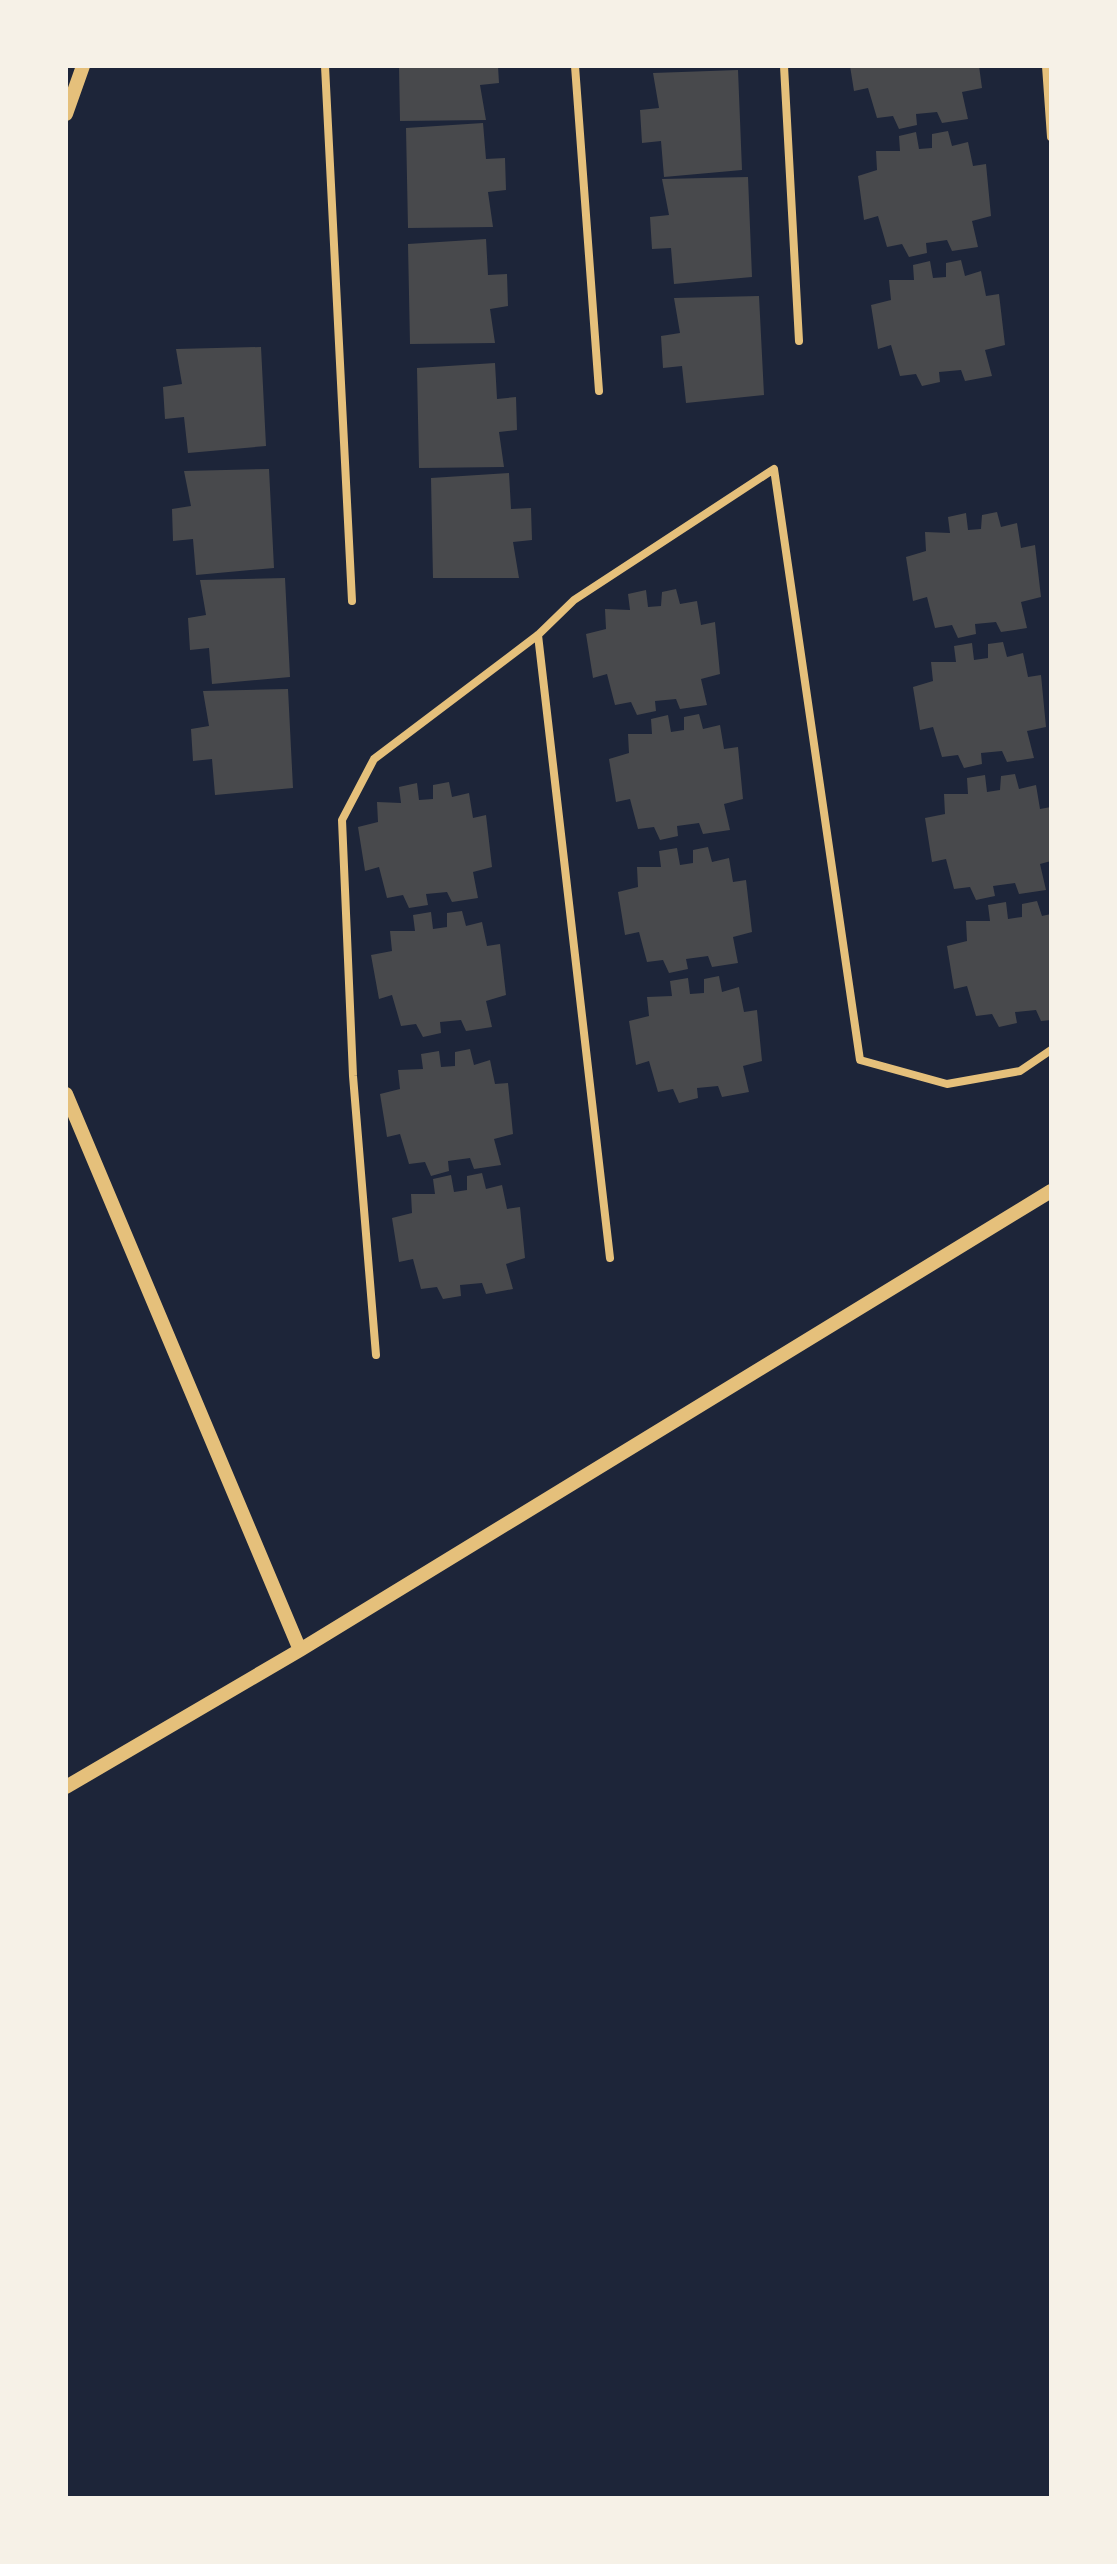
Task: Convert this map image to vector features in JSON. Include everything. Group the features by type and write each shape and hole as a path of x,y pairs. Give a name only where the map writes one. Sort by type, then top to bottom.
{"street":[{"path":"66,114 83,66"},
{"path":"325,66 352,601"},
{"path":"575,66 599,391"},
{"path":"784,66 799,341"},
{"path":"1046,66 1051,137"},
{"path":"376,1355 353,1076 342,820 374,759 538,635 574,600 774,469 860,1060 947,1084 1020,1071 1051,1050"},
{"path":"538,635 610,1258"},
{"path":"66,1094 300,1650"},
{"path":"66,1787 300,1650 1051,1191"}],"shaded area":[{"path":"66,66 1051,66 1051,2498 66,2498"}],"building":[{"path":"399,66 498,66 499,83 480,85 486,120 400,121"},
{"path":"850,66 979,66 982,88 962,92 968,119 942,123 937,112 916,114 917,125 899,129 893,116 877,118 868,88 854,91"},
{"path":"738,70 742,170 664,177 661,141 642,143 640,110 659,108 653,73"},
{"path":"483,123 486,159 505,158 506,190 488,192 493,227 408,228 406,128"},
{"path":"948,131 952,146 968,142 973,166 986,164 991,216 972,221 978,247 952,251 947,240 926,243 927,253 909,257 902,244 887,247 878,216 864,220 858,176 877,170 876,151 900,151 899,136 916,132 919,149 932,148 932,134"},
{"path":"748,177 752,277 674,284 671,248 652,249 650,217 669,215 662,179"},
{"path":"486,239 488,275 507,274 508,306 490,309 495,343 410,344 408,244"},
{"path":"961,260 965,276 981,271 986,296 999,294 1005,345 985,350 992,376 965,381 961,370 939,372 940,382 922,386 916,374 900,376 891,345 878,349 871,305 891,300 889,280 914,280 913,265 930,261 933,278 946,277 946,263"},
{"path":"759,296 764,395 686,403 682,366 663,368 661,336 680,333 674,298"},
{"path":"261,347 266,446 188,453 184,417 165,419 163,387 182,384 176,349"},
{"path":"495,363 497,399 516,397 517,430 499,432 504,467 419,468 417,368"},
{"path":"269,469 274,568 196,575 193,539 173,541 172,509 191,506 184,471"},
{"path":"509,473 511,509 531,508 532,540 513,542 519,578 433,578 431,478"},
{"path":"997,512 1001,527 1017,523 1021,548 1035,545 1041,597 1021,602 1027,628 1001,632 996,622 975,624 976,634 958,638 952,625 935,628 927,597 913,601 906,557 926,551 925,532 950,533 948,517 966,513 968,530 981,529 982,515"},
{"path":"285,578 290,677 212,684 209,648 190,650 188,618 206,615 200,580"},
{"path":"676,589 680,604 697,601 701,625 715,622 720,674 701,679 707,705 680,709 676,699 655,701 656,711 637,715 631,702 615,705 607,674 593,678 586,634 606,629 605,609 630,610 628,594 646,590 648,607 661,606 662,592"},
{"path":"1003,642 1007,657 1023,653 1028,677 1041,675 1046,727 1027,731 1034,758 1007,762 1002,751 981,753 982,764 964,768 958,755 942,757 933,727 920,730 913,687 933,681 931,662 956,662 954,646 972,643 974,660 988,658 988,644"},
{"path":"288,689 293,788 215,795 212,759 193,761 191,729 209,726 203,691"},
{"path":"699,714 703,729 720,725 724,749 738,747 743,799 724,804 730,830 703,834 699,823 677,826 678,836 660,840 654,827 638,829 630,799 616,802 609,759 629,753 628,734 652,734 651,719 668,715 671,732 684,730 684,717"},
{"path":"1015,774 1019,789 1036,785 1040,809 1051,807 1051,861 1040,864 1046,890 1019,894 1015,883 993,886 995,896 976,900 970,887 954,889 946,859 932,862 925,818 945,814 944,794 968,794 967,778 985,775 987,792 1000,790 1001,776"},
{"path":"449,782 452,797 469,793 473,818 486,815 492,867 473,872 478,898 452,902 447,892 426,894 428,905 409,908 403,895 387,898 379,867 365,871 358,827 378,822 377,802 401,803 399,787 417,783 419,800 433,799 433,785"},
{"path":"708,847 712,862 729,858 733,882 746,880 752,932 733,937 738,963 712,967 708,956 686,959 688,969 669,973 663,960 647,962 639,932 625,935 618,892 638,887 637,867 661,867 659,851 677,848 680,865 693,863 693,850"},
{"path":"1037,901 1042,916 1051,914 1051,1020 1041,1021 1036,1010 1015,1012 1017,1023 999,1027 992,1014 976,1016 967,986 954,989 947,946 967,941 966,921 990,921 988,905 1006,902 1008,919 1022,917 1022,904"},
{"path":"462,911 466,926 482,922 487,946 500,944 506,995 486,1001 492,1027 466,1031 461,1020 440,1022 441,1033 423,1037 416,1024 401,1026 392,995 379,999 371,955 392,951 390,931 415,931 413,915 431,912 433,929 447,927 447,913"},
{"path":"719,976 722,992 739,987 744,1012 757,1010 762,1061 743,1066 749,1092 722,1097 718,1086 697,1088 698,1098 679,1103 673,1089 658,1092 649,1061 636,1065 629,1021 649,1016 647,997 672,996 670,981 688,978 690,994 704,993 704,979"},
{"path":"470,1049 474,1065 490,1060 495,1084 508,1083 513,1134 494,1139 501,1165 474,1169 470,1158 448,1161 449,1171 431,1176 425,1162 409,1164 400,1134 387,1137 380,1094 400,1089 398,1070 423,1069 421,1054 439,1051 441,1067 455,1066 455,1052"},
{"path":"482,1173 486,1189 502,1185 507,1209 520,1207 525,1258 506,1264 513,1289 486,1294 482,1283 460,1285 461,1296 443,1299 437,1287 421,1289 413,1259 399,1262 392,1218 412,1213 411,1194 435,1194 433,1179 451,1175 454,1192 467,1190 467,1176"}]}
